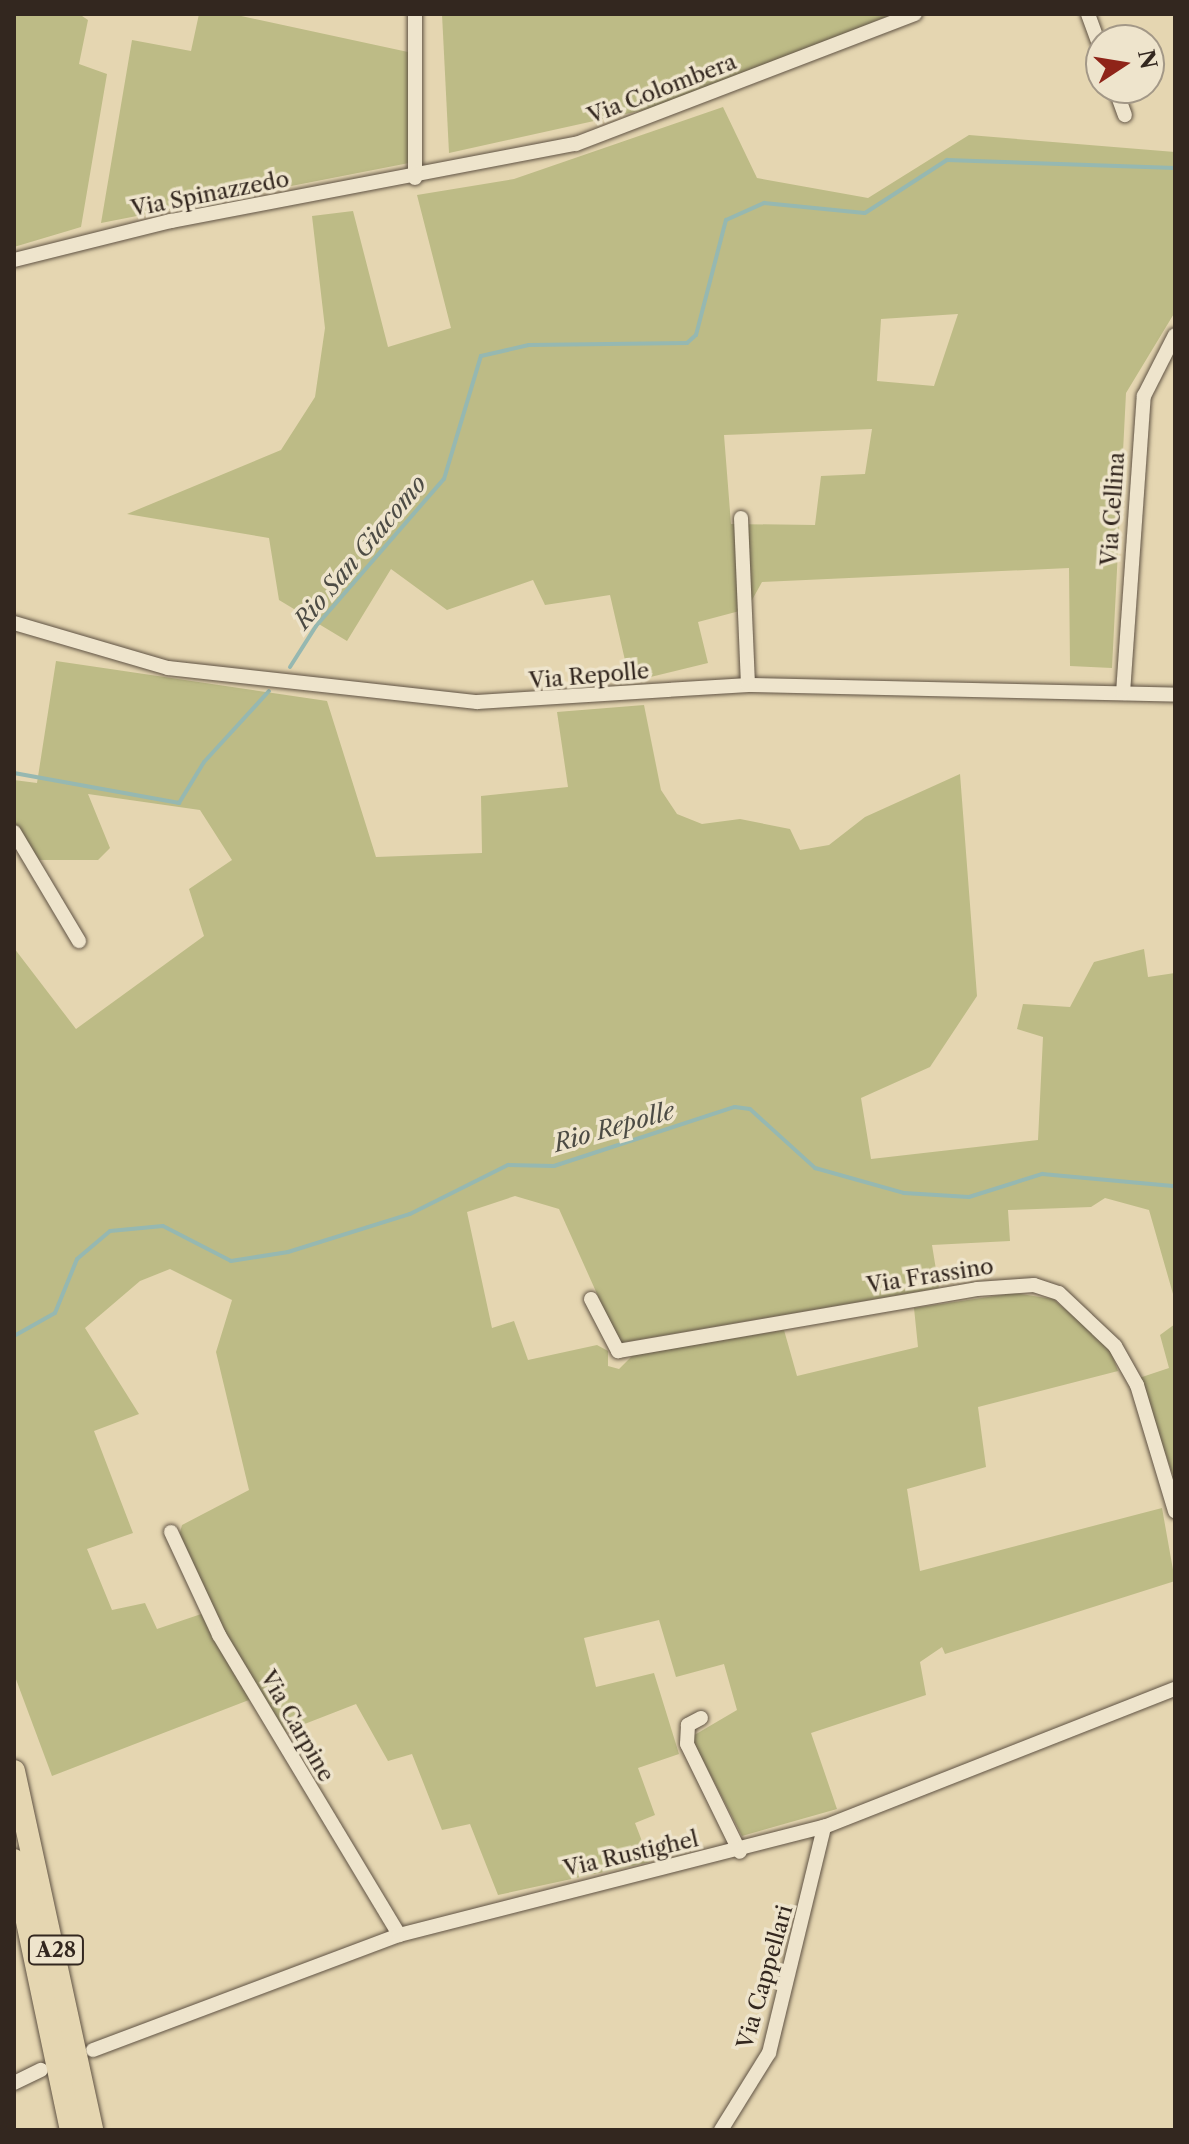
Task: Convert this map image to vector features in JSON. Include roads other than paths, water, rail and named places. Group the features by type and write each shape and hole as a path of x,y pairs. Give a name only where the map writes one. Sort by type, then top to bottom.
{"highway":[{"name":"A28","path":"14,1771 92,2130"},
{"name":"A28","path":"14,1860 71,2130"}],"street":[{"path":"415,14 415,178"},
{"name":"Via Colombera","path":"415,178 576,144 915,14"},
{"path":"1121,104 1125,115"},
{"name":"Via Spinazzedo","path":"14,260 171,221 415,178"},
{"name":"Via Cellina","path":"1123,693 1144,396 1175,335"},
{"path":"741,518 748,685"},
{"name":"Via Repolle","path":"14,623 168,668 477,702 748,685 1175,695"},
{"path":"14,832 79,941"},
{"name":"Via Frassino","path":"591,1299 618,1351 977,1289 1034,1285 1059,1293 1115,1346 1137,1385 1175,1511"},
{"name":"Via Carpine","path":"171,1532 219,1635 399,1935"},
{"name":"Via Rustighel","path":"93,2050 399,1935 740,1852 824,1827 1175,1689"},
{"path":"701,1718 688,1725 687,1744 740,1852"},
{"name":"Via Cappellari","path":"721,2130 769,2053 824,1827"},
{"path":"14,2083 41,2070"}],"waterway":[{"name":"Rio San Giacomo","path":"290,667 316,626 444,479 481,356 529,345 687,343 696,335 726,220 764,203 865,213 947,160 1175,168"},
{"name":"Rio San Giacomo","path":"14,773 179,803 204,762 269,691"},
{"name":"Rio Repolle","path":"14,1336 55,1313 77,1259 110,1231 163,1226 231,1261 288,1252 410,1214 508,1165 554,1166 735,1107 750,1109 815,1168 904,1193 969,1197 1042,1174 1175,1186"}]}
